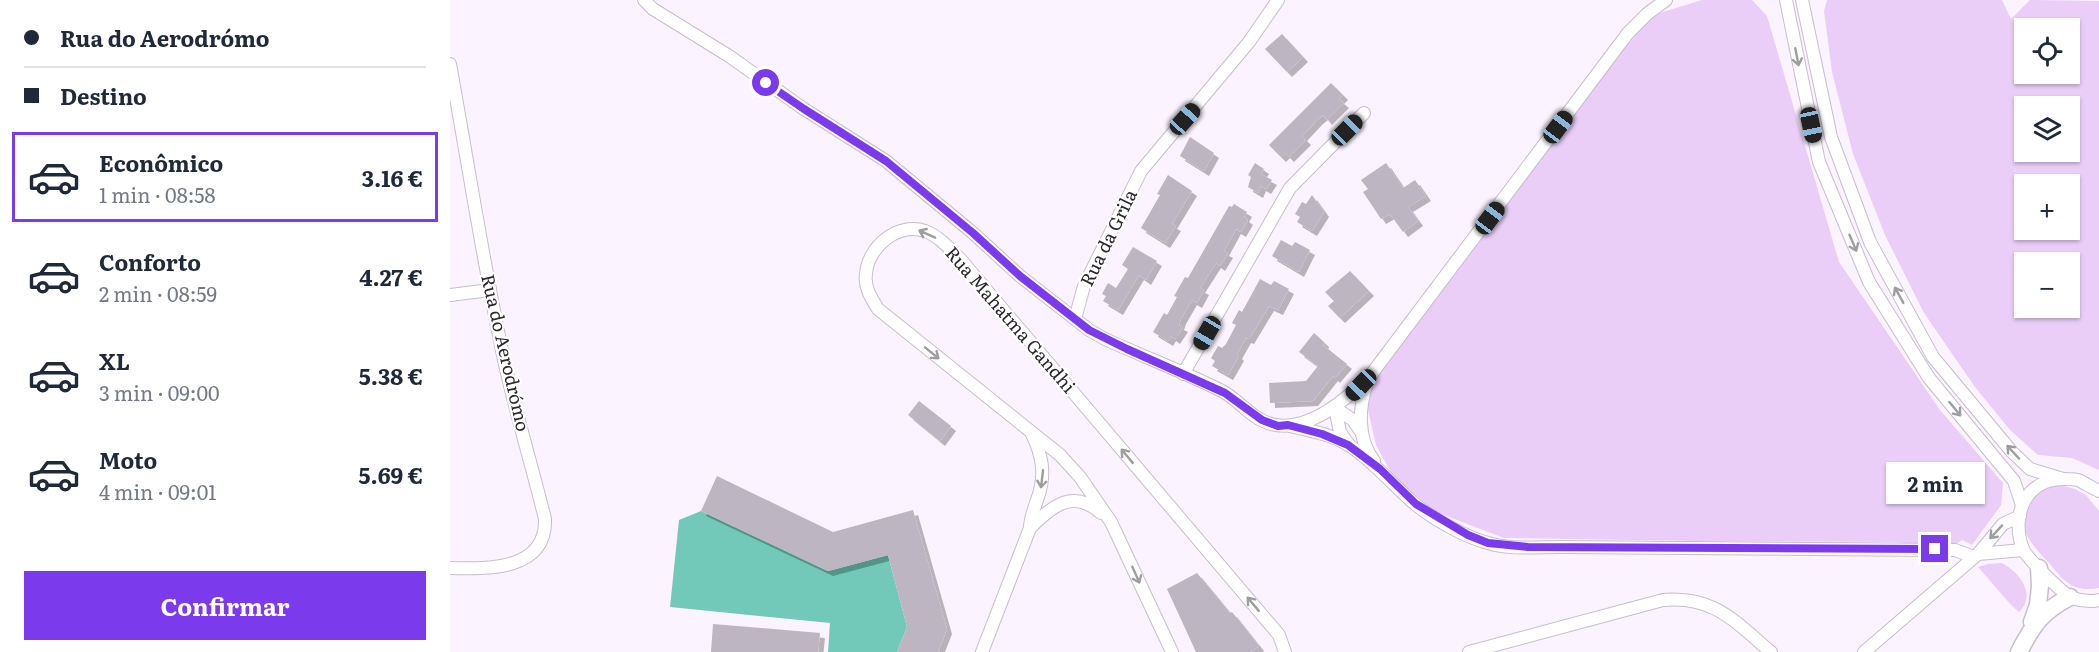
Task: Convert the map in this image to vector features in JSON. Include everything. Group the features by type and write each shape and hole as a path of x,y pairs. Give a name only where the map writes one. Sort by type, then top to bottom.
{"main road":[{"path":"2019,652 2031,629 2038,605 2039,568"},
{"path":"2031,629 2044,613 2070,597"}],"street":[{"path":"644,0 653,9 729,56 804,109 886,161 973,233 1020,276 1089,330 1225,393 1262,420 1278,426 1314,418 1335,408 1370,376 1628,33 1647,14 1666,0"},
{"name":"Rua da Grila","path":"1075,319 1084,286 1141,171 1249,42 1278,0"},
{"path":"1776,0 1789,15"},
{"path":"1786,0 1819,162 1869,282 1929,378 2014,482 2021,511"},
{"path":"1802,0 1831,137 1870,242 1933,357 2012,452 2030,469 2063,479"},
{"path":"1806,18 1809,0"},
{"name":"Rua do Aerodrómo","path":"450,64 505,362 545,519 545,529 536,550 524,560 508,565 471,569 450,568"},
{"path":"1183,374 1290,188 1364,113"},
{"name":"Rua Mahatma Gandhi","path":"1173,652 1111,522 1080,477 1060,455 878,309 869,295 865,276 869,259 879,244 893,234 912,228 927,232 940,240 961,260 1295,652"},
{"path":"450,295 490,290"},
{"path":"1370,376 1360,414 1368,454 1416,504 1442,522 1488,543 1511,547 1920,549 1954,550 1976,555 2023,550"},
{"path":"1335,408 1353,420 1363,435"},
{"path":"1335,408 1340,432 1348,445"},
{"path":"1288,425 1322,434 1348,445 1380,469"},
{"path":"982,652 1030,528 1030,521 1041,489 1043,471 1040,449 1030,431"},
{"path":"2099,491 2077,479 2053,479 2034,487 2023,502 2019,524 2023,550 2039,568 2070,597 2090,602 2099,600"},
{"path":"1030,528 1049,508 1079,500 1092,505 1111,522"},
{"path":"1864,652 1976,555 2004,524 2021,511"},
{"path":"1469,652 1663,600 1681,598 1710,605 1771,652"},
{"name":"Rua Mahatma Gandhi","path":"1282,639 1285,652"}],"shaded area":[{"path":"1702,0 1752,0 1767,16 1839,262 1940,410 2003,483 2001,505 1972,545 1962,540 1946,551 1935,547 1898,542 1504,538 1436,512 1393,476 1376,445 1368,410 1368,388 1449,277 1493,224 1583,98 1653,15"},
{"path":"1827,0 2002,0 2011,19 2030,0 2099,1 2099,470 2072,458 2038,455 2010,430 1975,387 1924,313 1885,235 1853,154 1832,72 1824,11"},
{"path":"2052,486 2075,489 2086,495 2099,511 2099,588 2082,589 2068,583 2036,549 2026,533 2024,518 2029,504 2045,489"},
{"path":"701,511 828,571 888,555 907,627 897,652 828,652 830,623 670,607 679,520"},
{"path":"2002,563 2024,584 2026,598 2019,612 1978,567"}],"building":[{"path":"1282,34 1303,57 1287,72 1265,49"},
{"path":"1331,83 1343,95 1339,99 1344,103 1327,120 1323,115 1318,119 1302,136 1306,140 1289,157 1285,153 1281,157 1269,145"},
{"path":"1190,137 1214,153 1204,171 1180,156"},
{"path":"1255,163 1264,169 1261,174 1272,180 1266,189 1261,186 1258,193 1248,187 1251,177 1248,175"},
{"path":"1386,163 1403,188 1415,180 1426,196 1408,207 1418,221 1403,232 1390,214 1381,219 1363,192 1368,189 1361,180"},
{"path":"1168,175 1192,191 1172,224 1176,226 1165,243 1141,228 1160,195 1157,194"},
{"path":"1312,195 1324,212 1312,231 1297,222 1300,217 1295,214 1302,202 1306,204"},
{"path":"1234,204 1247,212 1244,217 1248,220 1241,232 1236,229 1224,251 1228,253 1220,266 1216,263 1200,288 1204,290 1197,303 1192,300 1179,325 1183,327 1175,339 1171,336 1168,341 1153,332 1164,313 1167,315 1177,297 1174,296 1185,277 1188,278 1229,206 1232,207"},
{"path":"1281,240 1292,246 1295,242 1310,250 1299,272 1272,256"},
{"path":"1133,247 1157,261 1146,280 1139,275 1118,310 1103,301 1106,296 1102,294 1108,283 1116,288 1128,269 1122,265"},
{"path":"1350,271 1369,291 1340,318 1328,306 1334,301 1325,292"},
{"path":"1260,279 1271,285 1274,281 1289,289 1278,310 1269,306 1249,339 1246,338 1228,375 1212,366 1215,361 1211,358 1218,346 1222,348 1226,344 1236,325 1232,323 1239,310 1242,312"},
{"path":"1314,333 1324,342 1323,345 1347,364 1335,378 1333,376 1313,401 1270,403 1269,383 1306,381 1318,366 1299,352"},
{"path":"919,401 951,426 940,441 908,415"},
{"path":"717,476 833,532 913,510 947,629 938,652 897,652 907,627 888,555 828,571 701,511"},
{"path":"1197,573 1259,646 1250,652 1196,652 1167,589"},
{"path":"713,624 820,633 818,652 711,652"}],"route":[{"path":"766,83 886,161 973,233 1020,276 1089,330 1225,393 1262,420 1278,426 1288,425 1322,434 1348,445 1380,469 1416,504 1442,522 1488,543 1511,547 1935,549"}]}
